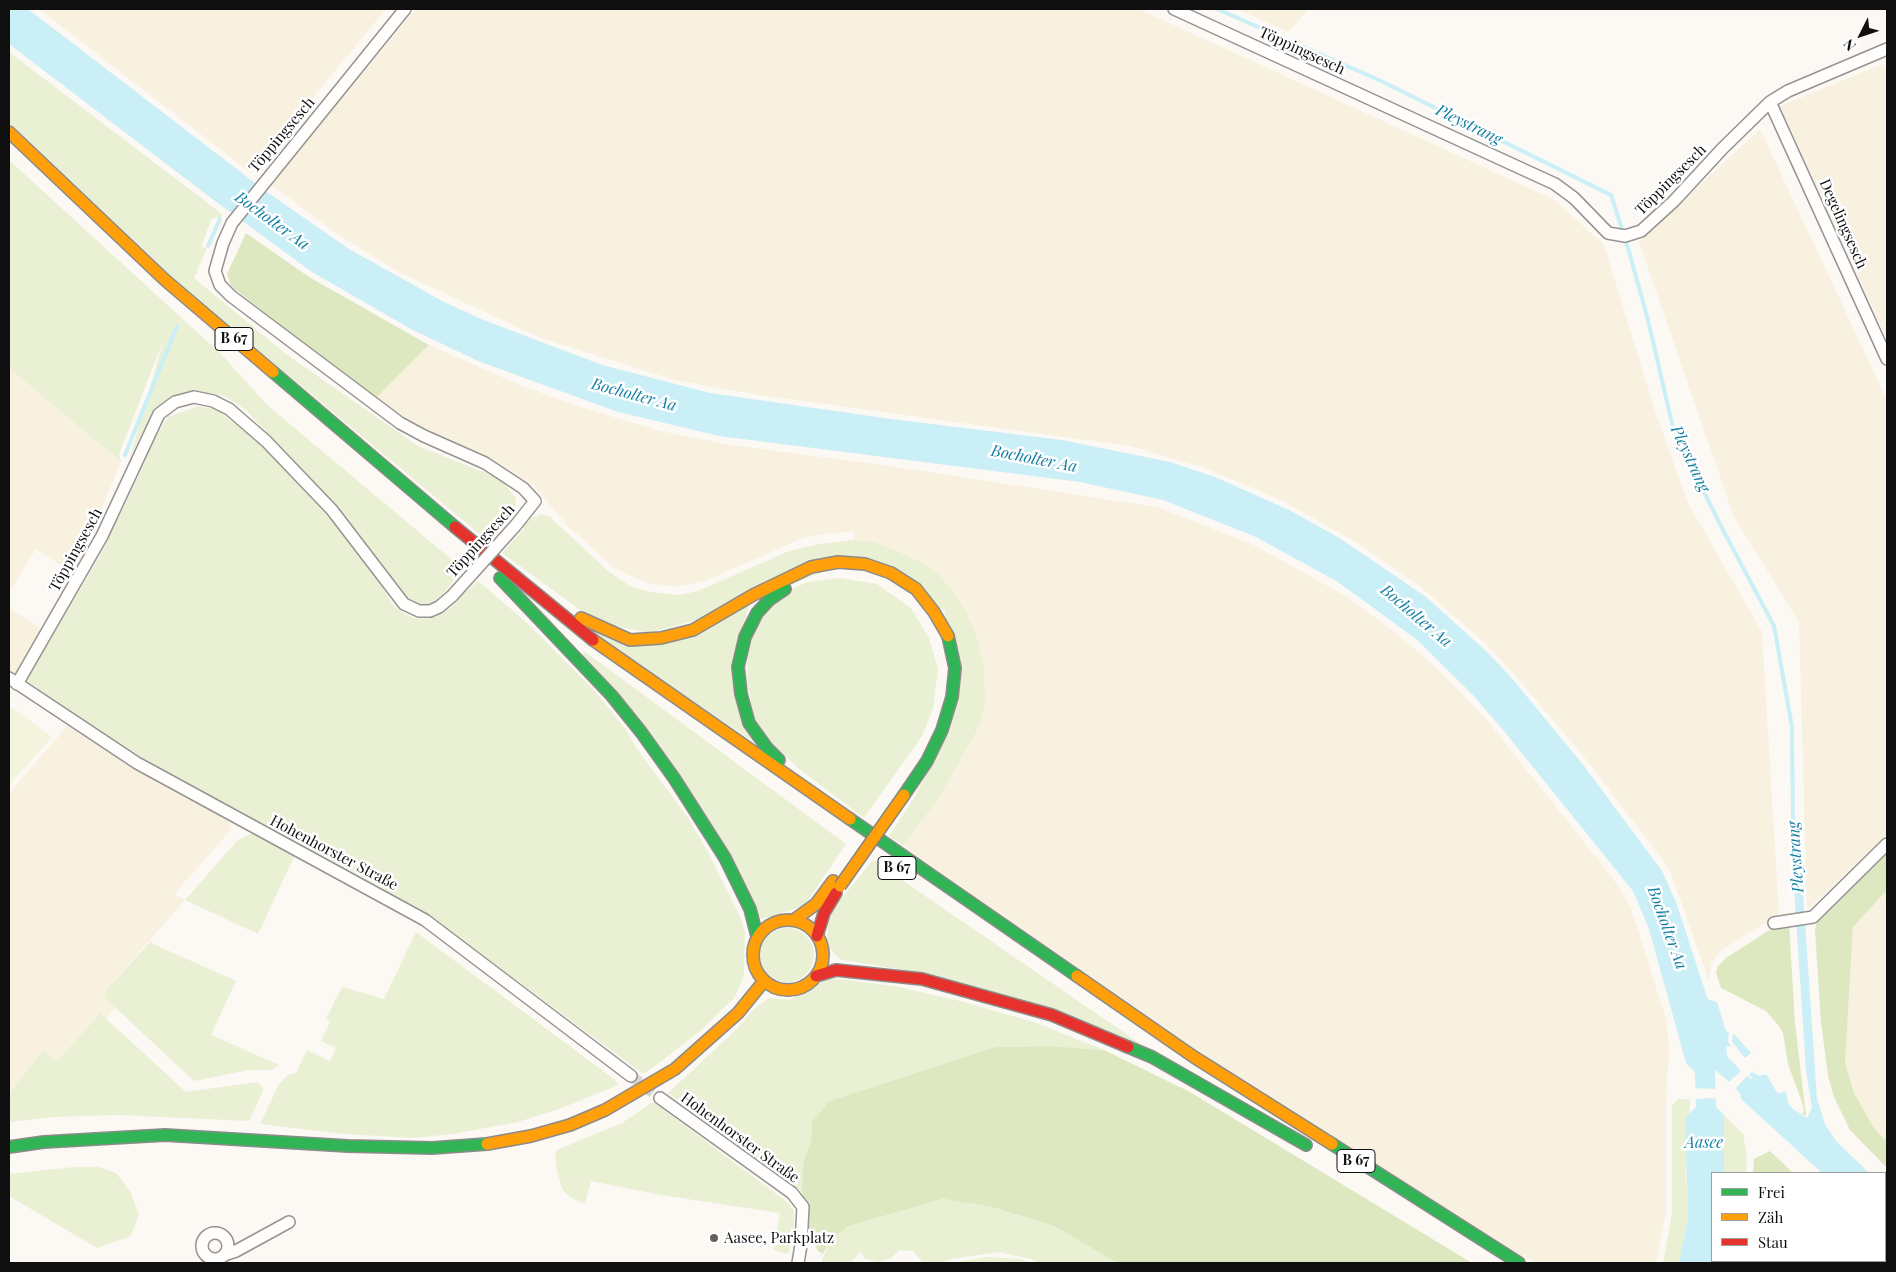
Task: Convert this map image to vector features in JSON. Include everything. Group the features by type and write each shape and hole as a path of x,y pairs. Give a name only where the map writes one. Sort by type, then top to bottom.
{"main road":[{"name":"B 67","path":"9,132 165,280 466,538 606,650 1194,1057 1519,1263"},
{"path":"9,147 188,315"},
{"path":"435,526 601,657 817,811"},
{"name":"B 67","path":"466,538 499,559 576,615 597,628 630,640 662,638 693,630 760,592 811,567 838,562 865,564 892,572 916,589 934,612 948,636 955,668 952,697 942,730 927,761 900,792 836,883 816,904 794,920"},
{"name":"B 67","path":"856,824 766,748 749,723 741,694 738,667 745,637 757,613 769,600 796,582 828,571 864,571 891,583 915,603 942,647 945,669 942,700 934,728 900,792"},
{"path":"495,573 612,696 641,732 725,858 750,909 758,936"},
{"name":"B 67","path":"856,839 880,856"},
{"name":"B 67","path":"818,936 824,913 836,883"},
{"path":"794,920 804,923 818,936 823,956 816,976 808,984 797,989 785,990 773,987 764,981 753,964 754,945 758,936 774,922 794,920"},
{"path":"816,976 836,970 922,979 1052,1015 1152,1058 1315,1150 1097,1005"},
{"path":"9,1147 44,1142 165,1136 348,1146 432,1148 480,1145 531,1136 570,1125 605,1110 675,1069 738,1013 764,981"}],"street":[{"name":"Töppingsesch","path":"13,681 102,536 159,414 175,402 194,397 212,401 229,409 266,441 332,510 404,604 419,611 430,611 439,607 452,596 516,525 534,501 523,488 486,463 424,436 400,423 231,296 220,285 215,271 223,243 232,223 266,178 404,9"},
{"name":"Töppingsesch","path":"1174,9 1555,184 1574,198 1608,233 1625,236 1641,231 1674,201 1722,149 1770,102 1788,91 1887,49"},
{"name":"Degelingsesch","path":"1770,102 1887,359"},
{"name":"Hohenhorster Straße","path":"13,681 137,762 425,920 631,1076"},
{"path":"1774,923 1811,917 1887,844"},
{"name":"Hohenhorster Straße","path":"660,1098 792,1194 803,1207 798,1263"},
{"path":"224,1255 228,1248 227,1240 216,1232 207,1234 202,1242 205,1255 212,1259 224,1255 236,1251 289,1222"},
{"path":"196,1263 205,1255"}],"shaded area":[{"path":"39,9 386,9 251,173"},
{"path":"416,9 1139,9 1555,200 1604,245 1654,408 1688,503 1762,632 1779,914 1722,950 1711,963 1709,981 1671,873 1585,758 1515,675 1484,642 1423,589 1361,545 1283,501 1205,468 1129,446 759,395 674,380 541,338 399,272 337,234 270,184"},
{"path":"1238,9 1309,9 1288,32"},
{"path":"1883,64 1887,75 1887,339 1780,106"},
{"path":"1760,129 1887,400 1887,834 1807,910 1799,622 1734,517 1639,242"},
{"path":"429,345 525,387 578,406 660,431 732,445 897,467 1157,507 1254,545 1344,595 1391,629 1438,669 1486,719 1612,877 1630,905 1667,1022 1669,1052 1666,1104 1666,1212 1656,1263 1534,1263 1223,1068 903,846 939,798 980,725 939,574 922,562 875,542 854,540 853,532 822,534 803,538 705,581 677,587 647,583 614,568 567,525 532,484 498,462 432,433 375,399"},
{"path":"9,368 121,462 74,574 36,549 9,592"},
{"path":"9,608 42,629 16,676 9,672"},
{"path":"69,724 227,818 231,830 174,894 185,900 106,990 104,997 116,1008 106,1019 99,1013 56,1062 43,1050 9,1093 9,793"},
{"path":"1887,890 1887,1142 1874,1128 1854,1093 1845,1063 1853,927"}],"green space":[{"path":"9,52 222,214 220,218 215,217 211,220 201,247 207,248 194,278 286,354 418,446 499,478 516,498 515,513 488,541 187,291 9,122"},
{"path":"9,160 221,354 267,405 463,569 438,600 421,606 405,598 346,518 246,410 225,396 197,391 168,398 154,410 130,457 164,339 119,454 121,462 9,368"},
{"path":"246,233 309,277 429,345 375,399 231,286 227,274"},
{"path":"198,406 217,410 261,444 338,527 364,560 394,606 406,615 419,619 436,617 478,581 525,621 594,690 627,731 637,749 686,815 708,852 741,919 745,932 744,976 734,998 699,1032 652,1068 643,1074 460,938 379,886 163,770 80,719 26,680 100,556 153,442 168,417"},
{"path":"541,514 550,517 608,571 630,586 651,592 679,595 698,591 789,551 819,544 854,540 875,542 922,562 939,574 963,606 976,634 984,668 985,702 980,725 939,798 903,846 889,836 914,798 951,728 945,611 859,557 707,619 657,634 598,623 502,553 524,529 523,526 532,518"},
{"path":"840,578 877,584 911,608 929,638 938,669 933,709 922,736 864,818 798,768 768,739 749,710 747,650 763,616 782,594 807,582"},
{"path":"749,605 741,634 757,744 583,627 617,642"},
{"path":"584,651 846,844 804,906 761,919 583,656"},
{"path":"9,705 52,737 9,785"},
{"path":"254,832 295,855 258,934 185,900 237,841"},
{"path":"1887,849 1887,890 1853,927 1845,1063 1854,1093 1874,1128 1887,1142 1887,1168 1850,1130 1834,1097 1828,1076 1821,1022 1815,931 1817,919"},
{"path":"873,860 1148,1049 930,974 842,960 833,953 827,940 828,924 835,906"},
{"path":"1789,923 1795,1023 1806,1116 1802,1114 1804,1111 1802,1102 1788,1064 1783,1033 1778,1025 1766,1011 1721,988 1716,973 1718,966 1726,958 1771,929"},
{"path":"782,928 792,928 806,936 812,945 814,955 812,965 806,974 792,982 782,982 772,977 765,970 760,960 760,950 765,940 772,933"},
{"path":"416,932 614,1079 618,1085 562,1108 518,1122 452,1134 413,1138 344,1134 260,1124 279,1084 288,1075 296,1073 307,1050 330,1061 336,1048 321,1041 330,1022 326,1019 342,987 384,999"},
{"path":"153,939 151,943 236,981 211,1035 279,1065 271,1070 249,1070 194,1081 104,997 106,990"},
{"path":"830,978 894,986 960,1001 1037,1023 1104,1050 1051,1046 996,1047 812,1122 811,1141 803,1163 802,1192 668,1093 738,1028 753,1010 769,998 790,1000"},
{"path":"100,1013 186,1092 257,1082 260,1084 263,1091 249,1121 118,1115 55,1117 9,1122 9,1093 43,1050 56,1062"},
{"path":"1051,1046 1104,1050 1190,1092 1472,1263 1117,1263 1054,1226 992,1207 943,1199 849,1226 830,1240 823,1254 818,1251 811,1237 802,1192 803,1163 811,1141 812,1122 830,1101 996,1047"},
{"path":"1679,1099 1690,1099 1686,1169 1688,1216 1679,1263 1663,1263 1672,1213 1672,1105"},
{"path":"653,1102 787,1202 793,1209 794,1218 794,1232 788,1254 773,1250 780,1213 661,1195 591,1181 585,1204 571,1198 562,1189 555,1156 557,1150 622,1123"},
{"path":"1724,1115 1743,1134 1747,1157 1746,1172 1724,1172"},
{"path":"1770,1151 1792,1172 1753,1172 1754,1159"},
{"path":"74,1167 99,1167 116,1173 130,1191 139,1214 131,1236 97,1248 9,1196 9,1174"},
{"path":"943,1199 992,1207 1054,1226 1117,1263 1039,1263 1031,1259 998,1252 951,1259 943,1263 923,1263 913,1251 900,1250 891,1258 879,1262 865,1259 861,1252 850,1263 821,1263 830,1240 849,1226"},
{"path":"987,1257 1020,1259 1032,1263 952,1263"},
{"path":"1868,1262 1869,1263 1742,1263"}],"water":[{"path":"9,9 28,9 264,190 349,249 442,301 481,319 602,365 710,393 891,419 1062,440 1170,462 1215,477 1289,510 1341,539 1426,597 1485,650 1510,676 1584,766 1662,871 1676,902 1707,997 1709,1000 1717,1002 1726,1031 1734,1034 1760,1063 1778,1094 1786,1091 1788,1103 1793,1109 1807,1118 1812,1108 1806,1070 1790,827 1798,820 1817,1099 1825,1124 1836,1141 1868,1172 1821,1172 1741,1099 1740,1093 1715,1070 1716,1107 1724,1115 1724,1172 1711,1172 1711,1262 1720,1262 1679,1263 1688,1216 1685,1118 1696,1107 1695,1072 1686,1063 1649,929 1633,891 1472,694 1416,639 1338,582 1256,537 1163,500 1080,482 719,436 618,412 478,361 411,329 312,272 211,198 9,44","holes":["1732,1042 1758,1075 1752,1072 1749,1074 1753,1080 1727,1056 1727,1047 1731,1046"]}],"pier":[{"path":"1729,1032 1733,1033 1732,1042 1745,1058 1751,1053 1754,1056 1756,1055 1767,1070 1767,1074 1759,1076 1755,1071 1752,1072 1749,1074 1753,1080 1747,1076 1734,1090 1718,1075 1718,1098 1694,1099 1693,1088 1716,1089 1715,1070 1729,1082 1741,1071 1727,1056 1726,1046 1729,1048 1731,1046 1728,1042"}],"waterway":[{"name":"Pleystrang","path":"1217,9 1381,81 1611,195 1648,320 1674,432 1774,626 1792,727 1793,828"},
{"path":"208,246 220,219"},
{"path":"125,455 177,326"}],"tunnel":[{"path":"631,1076 660,1098"}],"traffic: fast":[{"path":"273,372 455,527"},
{"path":"500,578 612,696 641,732 674,778 725,858 750,909 757,936"},
{"path":"779,760 767,748 749,723 741,694 738,667 745,637 757,613 769,600 785,589"},
{"path":"904,795 927,761 942,730 952,697 955,668 948,636"},
{"path":"850,819 1077,976"},
{"path":"1128,1047 1152,1057 1306,1145"},
{"path":"9,1147 44,1142 165,1135 348,1146 432,1148 487,1144"},
{"path":"1332,1144 1519,1263"}],"traffic: slow":[{"path":"9,132 165,280 273,372"},
{"path":"581,618 630,640 661,638 693,630 753,595 811,567 838,562 865,564 891,573 916,589 934,612 948,636"},
{"path":"593,640 850,819"},
{"path":"840,886 904,795"},
{"path":"794,920 816,904 833,881"},
{"path":"781,920 795,920 808,926 817,935 823,948 823,955 821,968 813,980 795,990 781,990 768,984 759,975 753,962 753,948 759,935 768,926 781,920"},
{"path":"1077,976 1194,1057 1332,1144"},
{"path":"487,1144 531,1136 570,1125 605,1110 675,1069 738,1013 764,981"}],"traffic: jam":[{"path":"455,527 593,640"},
{"path":"817,936 824,913 836,893"},
{"path":"816,976 836,970 922,979 1052,1015 1128,1047"}],"place":[{"name":"Aasee, Parkplatz","path":"714,1238"}],"water label":[{"name":"Bocholter Aa","path":"272,221"},
{"name":"Bocholter Aa","path":"634,395"},
{"name":"Bocholter Aa","path":"1034,459"},
{"name":"Bocholter Aa","path":"1416,616"},
{"name":"Bocholter Aa","path":"1667,928"},
{"name":"Aasee","path":"1704,1143"}]}
